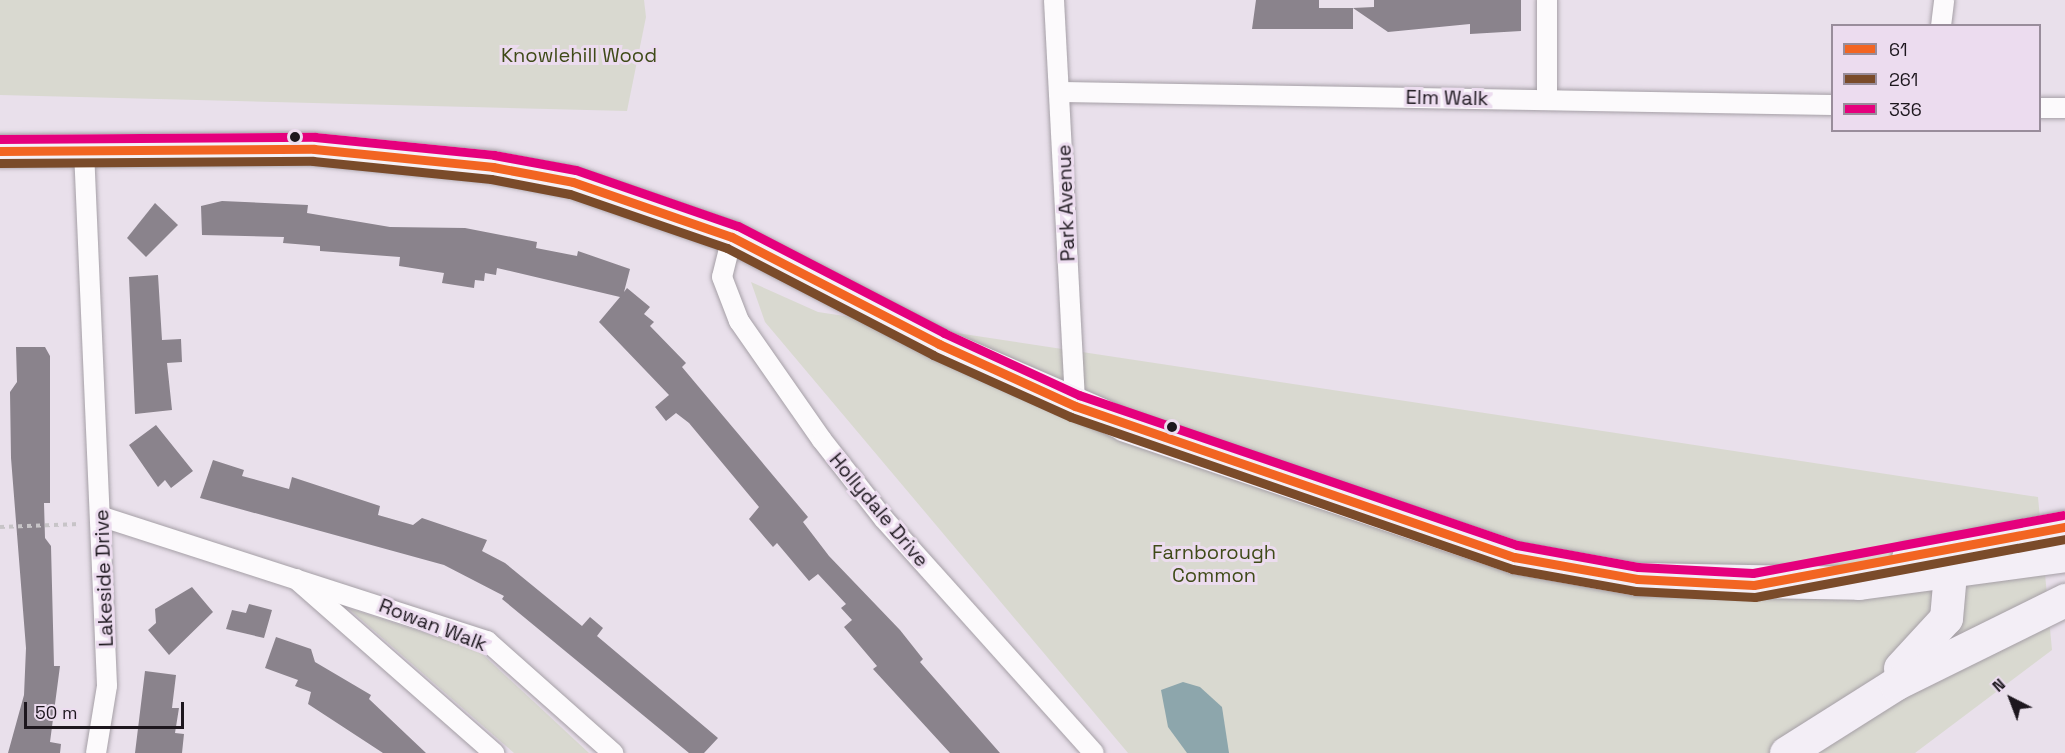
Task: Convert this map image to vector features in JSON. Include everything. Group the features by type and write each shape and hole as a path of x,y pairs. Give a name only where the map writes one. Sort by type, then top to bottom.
{"highway":[{"path":"1125,425 1514,557 1637,579 1754,585 1893,579 1950,573 2065,555"},
{"path":"1754,585 2065,527"},
{"path":"1856,706 1918,653 1946,618 1950,573 1968,545"},
{"path":"1893,579 1916,589 1929,606 1930,631 1918,653"},
{"path":"1786,753 1856,706 1985,639 2064,603"},
{"path":"1946,618 1965,635 1985,639"}],"main road":[{"path":"0,151 268,147 493,166 637,200 732,237 939,344 1075,406 1125,425"}],"street":[{"name":"Park Avenue","path":"1054,0 1062,92 1075,406"},
{"path":"1547,0 1547,100"},
{"path":"1941,24 1944,0"},
{"name":"Elm Walk","path":"1062,92 1831,105"},
{"path":"2041,108 2065,108"},
{"name":"Lakeside Drive","path":"84,150 103,521 107,686 96,753"},
{"name":"Hollydale Drive","path":"732,237 722,277 739,321 822,440 884,519 1094,753"},
{"name":"Rowan Walk","path":"103,521 289,574 487,641 613,753"},
{"name":"Rowan Walk","path":"289,574 494,753"}],"path":[{"path":"0,527 103,521"}],"green space":[{"name":"Knowlehill Wood","path":"0,0 644,0 646,17 627,111 0,95"},
{"name":"Farnborough Common","path":"751,282 818,312 2038,497 2052,650 1915,753 1128,753 765,322"},
{"path":"348,608 478,650 589,753 514,753"}],"water":[{"path":"1183,682 1200,687 1222,707 1229,753 1187,753 1168,727 1161,690"}],"building":[{"path":"1256,0 1319,0 1319,8 1353,8 1353,29 1252,29"},
{"path":"1374,0 1521,0 1521,31 1470,34 1470,24 1388,32 1353,8 1374,7"},
{"path":"222,201 308,205 307,213 390,227 465,228 537,242 536,248 577,256 578,251 630,269 624,292 627,288 650,307 644,314 654,322 650,326 686,363 682,367 808,517 803,522 829,556 900,630 923,659 920,662 1000,753 950,753 873,669 877,666 844,627 852,620 841,608 846,604 818,574 809,581 777,543 773,547 749,519 759,507 689,423 676,413 666,421 655,407 669,395 599,322 620,297 497,268 496,275 485,273 484,281 475,280 474,288 442,283 444,273 399,266 400,257 320,251 320,246 283,243 284,237 202,235 201,206"},
{"path":"155,203 178,225 146,257 127,238"},
{"path":"158,275 162,340 181,339 182,362 167,363 172,410 135,414 129,277"},
{"path":"16,347 45,347 50,356 50,503 44,503 45,538 51,546 54,666 60,666 50,742 61,744 60,753 8,753 24,695 26,648 11,458 10,392 17,382"},
{"path":"156,425 193,471 171,488 165,480 158,487 129,445"},
{"path":"213,460 244,470 242,476 289,489 292,477 380,506 378,515 413,525 422,518 487,540 482,551 505,563 582,626 590,617 603,628 597,636 718,738 704,753 689,753 502,599 504,596 444,565 200,498"},
{"path":"192,587 213,612 169,655 148,630 156,623 155,609"},
{"path":"249,604 272,610 264,638 226,629 232,610 246,613"},
{"path":"276,637 311,649 315,662 371,695 369,699 426,753 383,753 308,704 311,692 295,686 298,680 265,668"},
{"path":"145,671 176,675 172,708 179,708 175,733 184,734 182,753 135,753"}],"transit line":[{"name":"336","path":"0,139 315,137 494,155 576,170 738,226 944,333 1079,395 1517,545 1638,567 1753,573 2063,515"},
{"name":"61","path":"0,151 314,149 493,167 573,182 732,237 939,344 1075,406 1514,557 1637,579 1754,585 2065,527"},
{"name":"261","path":"0,163 313,161 491,179 570,194 727,248 933,355 1071,417 1512,569 1635,591 1755,597 2065,539"}]}
